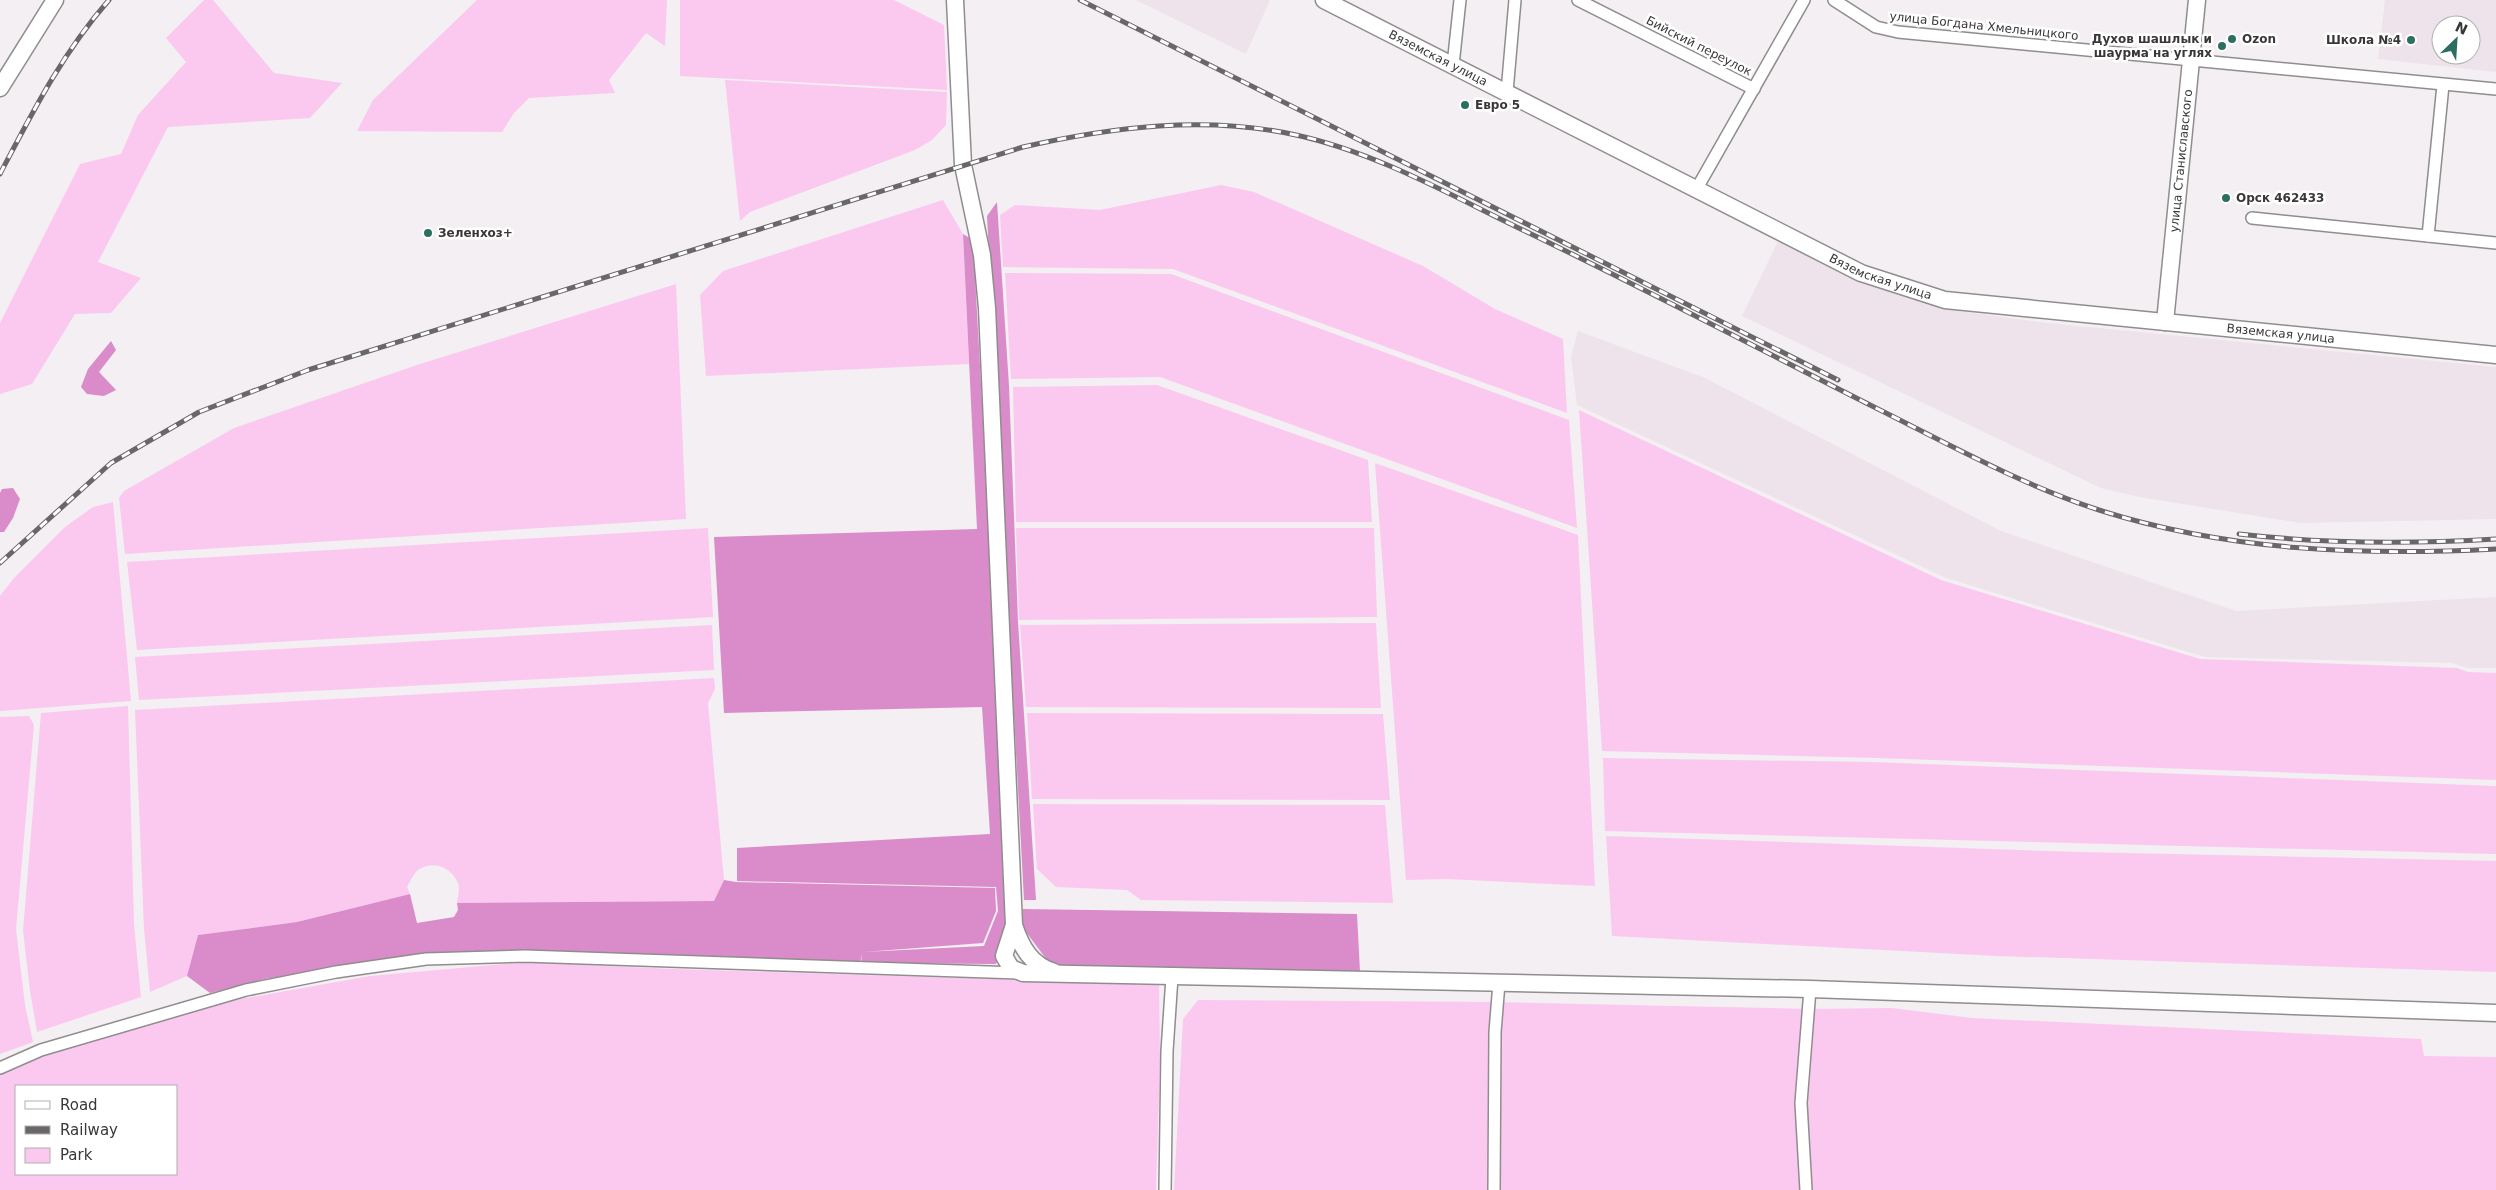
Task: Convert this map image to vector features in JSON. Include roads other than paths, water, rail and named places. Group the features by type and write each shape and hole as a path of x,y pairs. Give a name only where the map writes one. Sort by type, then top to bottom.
{"main road":[{"path":"0,88 55,0"},
{"path":"955,0 963,165 982,255 988,308 1014,925 1004,956 1005,962 1011,968 1023,973 1810,989 2496,1013"},
{"name":"Вяземская улица","path":"1324,0 1861,273 1945,300 2496,355"},
{"name":"улица Станиславского","path":"2166,322 2197,0"},
{"path":"1014,925 1030,958 1044,969 1060,974"}],"street":[{"path":"1453,66 1460,0"},
{"path":"1507,92 1516,0"},
{"name":"Бийский переулок","path":"1578,0 1754,89"},
{"path":"1696,190 1804,0"},
{"name":"улица Богдана Хмельницкого","path":"1834,0 1876,27 1898,32 2191,62 2496,89"},
{"path":"2428,236 2443,84"},
{"path":"2252,218 2496,243"},
{"path":"0,1068 41,1050 246,990 336,972 426,959 525,956 1023,973"},
{"path":"1165,1190 1167,1051 1172,977"},
{"path":"1494,1190 1495,1032 1499,982"},
{"path":"1806,1190 1801,1102 1810,989"}],"railway":[{"path":"0,174 49,84 77,41 109,0"},
{"path":"1080,0 1838,380"},
{"path":"0,563 111,463 199,412 308,370 1023,147 1124,129 1193,125 1262,129 1296,135 1326,143 1385,164 1443,190 1615,275 1987,464 2042,489 2099,510 2148,524 2197,534 2296,548 2396,552 2496,549"},
{"path":"2239,534 2303,540 2368,542 2496,539"}],"place":[{"name":"Ozon","path":"2232,39"},
{"name":"Школа №4","path":"2411,40"},
{"name":"Духов шашлык и шаурма на углях","path":"2222,46"},
{"name":"Евро 5","path":"1465,105"},
{"name":"Орск 462433","path":"2226,198"},
{"name":"Зеленхоз+","path":"428,233"}]}
